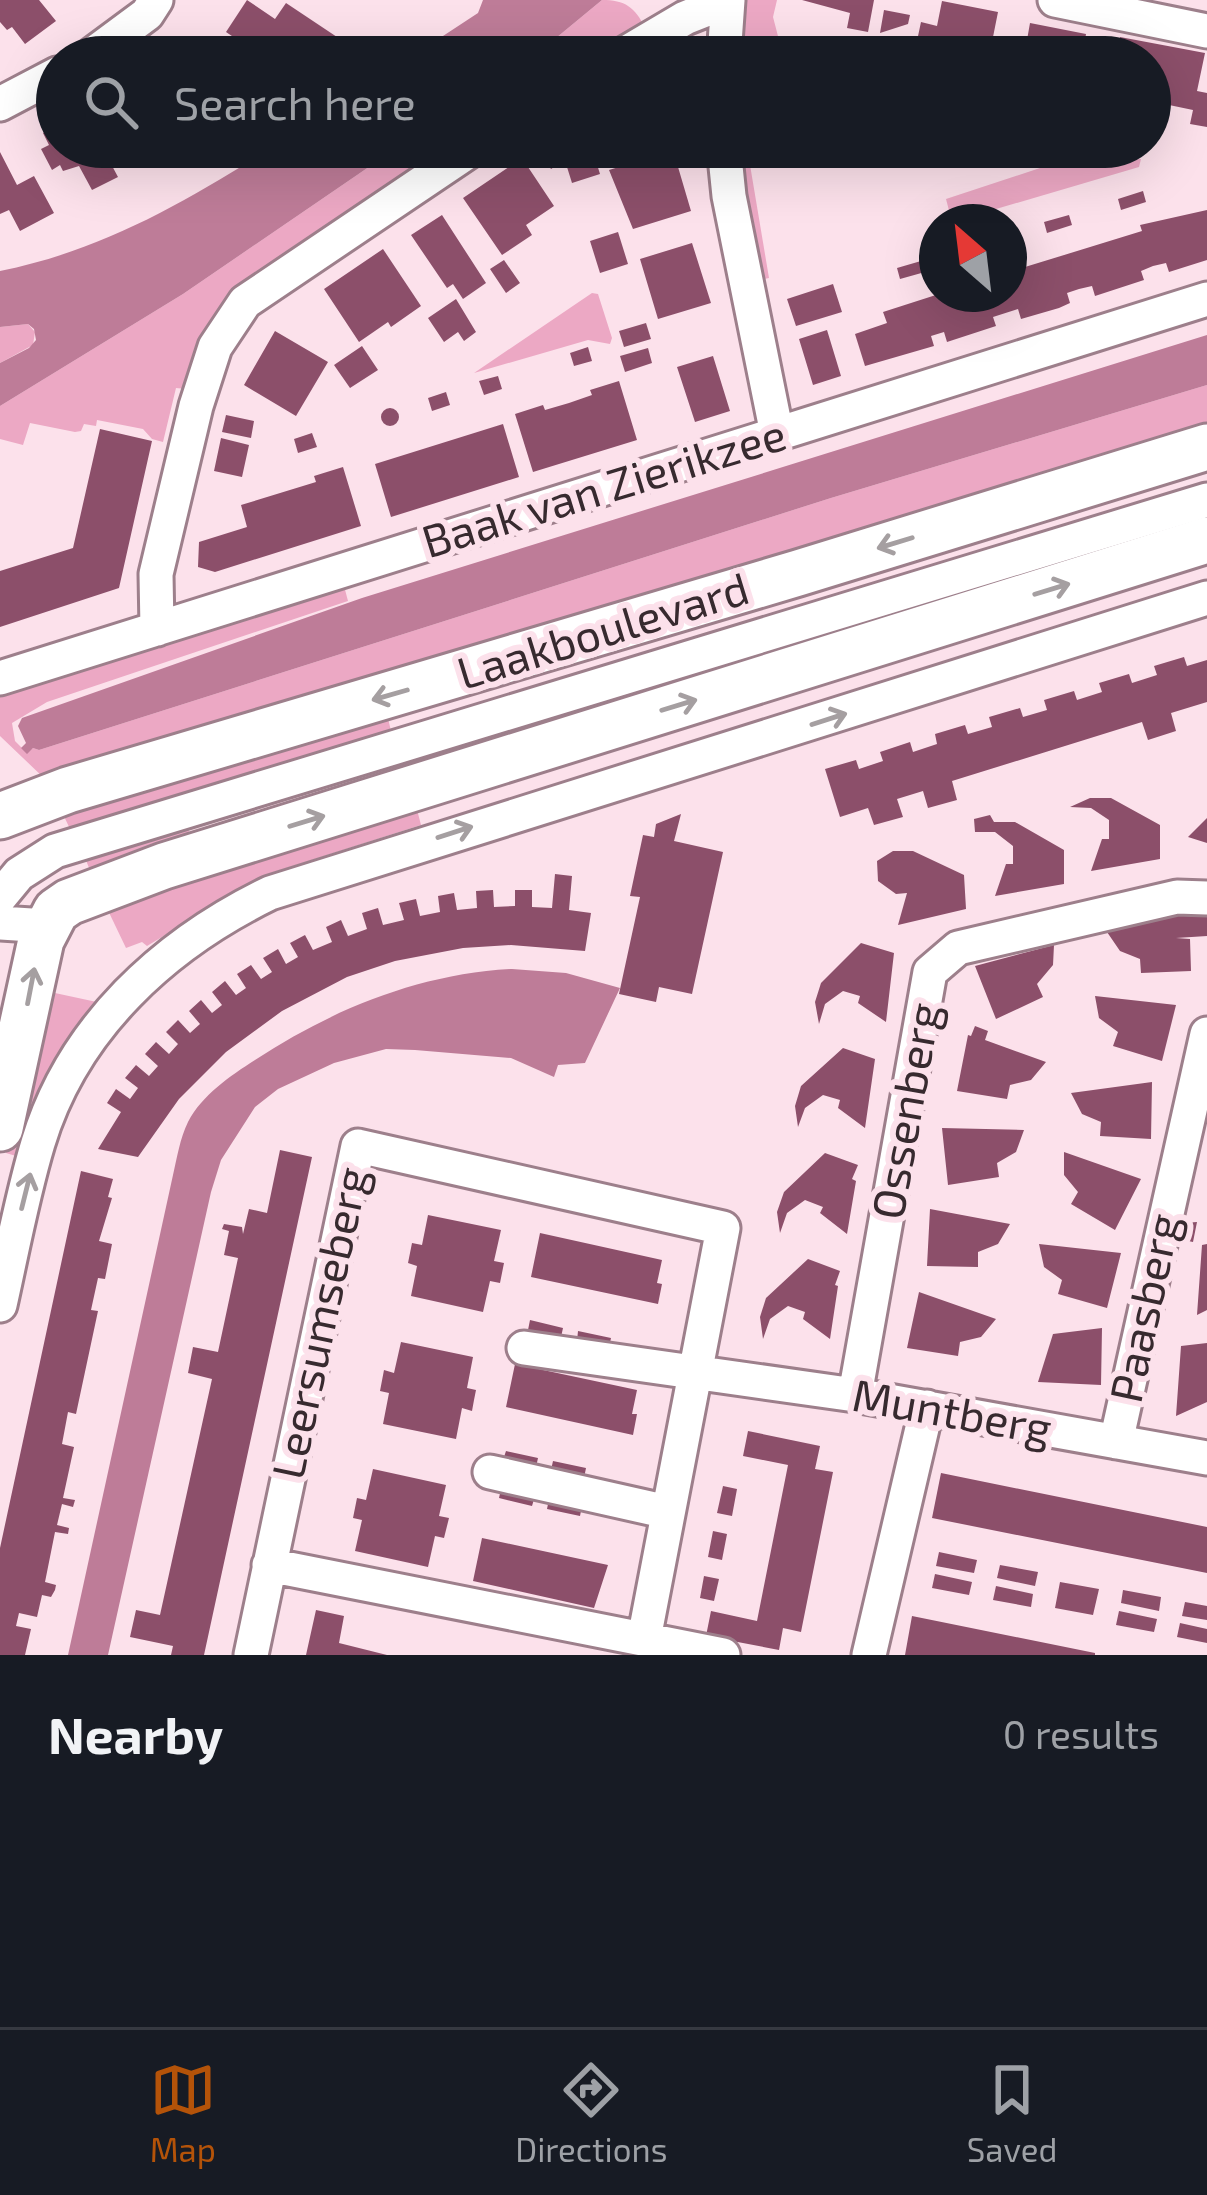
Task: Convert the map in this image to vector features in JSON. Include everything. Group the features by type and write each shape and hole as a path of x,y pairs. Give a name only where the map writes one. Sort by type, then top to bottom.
{"main road":[{"name":"Laakboulevard","path":"0,816 68,790 1207,447"},
{"name":"Laakboulevard","path":"47,926 69,902 164,866 1207,541"},
{"path":"0,1128 47,926"}],"street":[{"path":"117,36 147,14 156,0"},
{"path":"655,36 728,0 725,36"},
{"path":"1055,0 1207,32"},
{"path":"5,93 36,82"},
{"path":"157,629 156,574 215,347 245,302 445,168"},
{"path":"726,168 776,434"},
{"name":"Baak van Zierikzee","path":"0,678 1207,298"},
{"name":"Laakboulevard","path":"1158,515 1207,475"},
{"name":"Laakboulevard","path":"7,883 56,850 1207,500"},
{"path":"0,1305 39,1139 64,1084 99,1026 125,995 191,936 270,893 327,874 1207,598"},
{"name":"Laakboulevard","path":"164,866 280,783"},
{"path":"7,883 47,926"},
{"name":"Ossenberg","path":"855,1395 930,972 958,948 1177,897 1207,898"},
{"path":"0,923 47,926"},
{"name":"Paasberg","path":"1116,1442 1207,1034"},
{"name":"Leersumseberg","path":"251,1655 358,1147 723,1228 696,1371"},
{"name":"Muntberg","path":"524,1348 855,1395 1207,1458"},
{"path":"644,1639 696,1371"},
{"path":"868,1655 927,1407"},
{"path":"490,1472 668,1512"},
{"path":"269,1565 723,1655"}],"shaded area":[{"path":"483,0 602,0 558,36 443,36 478,13"},
{"path":"602,0 628,6 645,28 631,36 558,36"},
{"path":"747,0 777,0 773,17 778,36 741,36"},
{"path":"238,168 367,168 183,294 0,406 0,363 36,340 28,324 0,327 0,271 109,237"},
{"path":"367,168 417,168 288,255 186,389 176,388 163,442 143,429 97,420 96,426 84,424 75,432 30,423 23,445 0,439 0,406 183,294"},
{"path":"742,168 751,168 769,278 759,280"},
{"path":"1040,168 1136,168 1013,204 947,204 946,199"},
{"path":"592,293 598,294 610,344 588,340 474,373"},
{"path":"28,324 35,332 33,345 0,363 0,327"},
{"path":"1207,335 1207,385 831,498 39,750 33,748 27,754 21,748 26,743 18,726 22,718 362,598"},
{"path":"1207,385 1207,432 698,589 581,613 45,779 0,736 0,690 343,582 348,601 47,702 12,723 15,741 27,753 39,750 831,498"},
{"path":"386,710 391,731 71,831 61,810"},
{"path":"414,798 421,825 265,875 147,946 142,942 126,948 103,900"},
{"path":"187,827 190,834 121,872 94,880 85,858"},
{"path":"512,969 566,973 620,988 585,1063 558,1065 554,1077 511,1058 386,1049 334,1063 278,1089 255,1107 221,1160 211,1192 108,1655 68,1655 177,1155 194,1112 246,1066 346,1010 444,978"},
{"path":"41,990 106,1004 69,1042 41,1087 27,1120 35,1123 26,1159 6,1153"}],"building":[{"path":"0,0 39,0 56,21 25,44 12,27 7,30 0,22"},
{"path":"247,0 275,19 286,3 336,36 232,36 226,32"},
{"path":"802,0 874,0 868,32 847,28 850,13"},
{"path":"942,1 998,12 993,36 918,36 921,22 937,26"},
{"path":"884,10 910,15 908,24 880,33"},
{"path":"1030,23 1086,34 1086,36 1028,36"},
{"path":"1171,47 1205,53 1197,91 1207,93 1207,127 1190,124 1193,110 1171,105"},
{"path":"0,152 17,185 34,176 54,213 20,231 9,210 0,214"},
{"path":"80,168 113,168 118,177 92,190"},
{"path":"507,168 529,168 554,206 526,225 532,235 502,255 463,198"},
{"path":"567,168 598,168 600,174 572,183"},
{"path":"678,168 691,211 633,229 609,170"},
{"path":"1143,191 1146,202 1121,210 1118,199"},
{"path":"1207,210 1207,260 1169,272 1166,263 1153,266 1141,271 1144,280 1095,296 1092,286 1079,289 1067,293 1070,303 1021,319 1019,312 1027,312 1027,266 1142,231 1140,225"},
{"path":"442,215 486,283 463,299 453,284 447,288 411,235"},
{"path":"1069,215 1072,225 1047,233 1044,222"},
{"path":"618,232 628,264 600,273 590,241"},
{"path":"692,243 711,303 658,319 640,259"},
{"path":"383,249 421,306 359,342 324,289"},
{"path":"504,260 520,283 506,293 490,269"},
{"path":"919,262 919,274 900,279 897,268"},
{"path":"833,284 842,312 796,326 787,299"},
{"path":"456,299 476,332 464,341 458,332 444,342 428,318"},
{"path":"919,300 919,312 1009,312 993,317 996,326 947,342 944,332 931,336 934,346 865,366 855,334 887,323 883,312"},
{"path":"646,323 651,339 624,347 619,331"},
{"path":"827,330 841,376 813,385 799,339"},
{"path":"275,331 328,362 296,416 244,385"},
{"path":"362,346 378,370 350,388 334,365"},
{"path":"588,347 592,361 574,366 570,353"},
{"path":"648,348 652,363 625,372 620,356"},
{"path":"713,356 730,411 695,422 677,367"},
{"path":"498,376 502,389 484,395 479,381"},
{"path":"619,381 637,440 533,472 515,414 569,403"},
{"path":"446,392 450,405 432,411 428,398"},
{"path":"390,408 399,417 390,426 381,417"},
{"path":"226,415 254,421 251,438 222,432"},
{"path":"503,424 519,477 391,517 375,464"},
{"path":"100,429 152,441 119,588 0,627 0,571 73,548"},
{"path":"312,433 317,447 298,453 294,439"},
{"path":"221,438 249,445 242,477 214,471"},
{"path":"343,467 361,526 215,572 198,567 199,542 247,527 241,505 316,482 314,476"},
{"path":"1184,657 1187,666 1207,660 1207,702 1171,713 1176,731 1148,740 1142,722 952,781 957,800 928,808 923,791 897,799 903,817 874,825 868,808 840,817 825,769 856,760 859,769 883,761 880,752 910,742 913,752 937,744 935,734 965,725 968,734 992,727 989,717 1020,708 1023,717 1047,710 1044,700 1074,691 1077,700 1102,692 1099,683 1129,674 1132,683 1157,675 1154,666"},
{"path":"1090,798 1111,798 1160,825 1160,859 1091,871 1102,839 1109,839 1109,820 1091,808 1070,807"},
{"path":"681,814 674,841 723,852 692,994 659,987 656,1002 619,994 640,897 630,896 643,835 654,837 656,824"},
{"path":"990,815 994,822 1015,822 1064,850 1064,884 995,896 1006,864 1013,864 1013,846 995,832 975,832 974,819"},
{"path":"1207,818 1207,843 1188,837"},
{"path":"893,851 913,851 964,875 966,909 898,925 907,893 896,894 878,881 877,861"},
{"path":"555,874 572,876 569,910 591,913 585,951 511,945 463,948 395,961 347,977 282,1011 226,1052 179,1099 138,1157 98,1149 121,1112 107,1103 116,1089 130,1099 138,1088 125,1078 136,1065 149,1076 158,1066 145,1054 156,1042 169,1054 178,1044 166,1032 178,1020 190,1033 200,1024 189,1011 201,1000 212,1013 222,1005 212,992 225,981 236,995 246,988 237,974 251,965 261,979 272,972 263,958 278,949 286,964 298,957 290,943 305,935 313,950 332,942 326,927 341,920 348,936 367,929 362,913 378,908 383,925 404,920 399,903 416,899 420,916 440,912 438,896 454,893 457,910 477,908 476,891 493,890 494,907 515,906 515,890 532,890 532,907 552,908"},
{"path":"1207,909 1207,936 1176,938 1190,939 1191,971 1141,973 1140,959 1120,951 1107,932"},
{"path":"861,943 894,953 886,1022 858,1003 860,996 843,991 825,1004 819,1024 815,1002 821,983"},
{"path":"1054,945 1053,965 1037,984 1043,997 996,1019 975,966"},
{"path":"1095,996 1176,1005 1162,1061 1113,1046 1118,1032 1099,1018"},
{"path":"975,1026 988,1031 985,1040 1046,1062 1031,1080 1010,1085 1007,1099 957,1091 968,1035"},
{"path":"843,1048 875,1059 865,1128 838,1108 840,1100 823,1095 805,1108 798,1127 795,1106 801,1086"},
{"path":"1152,1082 1151,1139 1100,1136 1101,1122 1082,1114 1071,1093"},
{"path":"942,1128 1024,1130 1016,1152 997,1163 999,1177 948,1185"},
{"path":"280,1150 312,1157 204,1655 171,1655 173,1646 130,1637 136,1610 160,1615 212,1379 188,1373 193,1347 218,1352 238,1258 224,1255 229,1231 222,1229 224,1224 242,1227 243,1234 249,1209 267,1213"},
{"path":"1064,1152 1141,1179 1115,1230 1071,1204 1078,1192 1064,1175"},
{"path":"825,1153 858,1165 852,1179 856,1181 847,1234 820,1213 823,1207 805,1200 787,1213 780,1233 777,1212 784,1192"},
{"path":"81,1171 113,1179 99,1241 112,1244 105,1279 98,1278 91,1310 98,1311 76,1414 68,1412 62,1444 74,1447 63,1498 75,1500 73,1507 62,1504 57,1525 69,1528 68,1534 55,1532 45,1582 56,1585 55,1590 51,1597 42,1595 37,1617 19,1613 16,1626 31,1629 25,1655 0,1655 0,1548"},
{"path":"930,1209 1010,1224 998,1244 978,1252 978,1267 927,1266"},
{"path":"428,1215 501,1230 494,1261 504,1263 500,1283 490,1281 483,1312 411,1296 417,1266 408,1263 412,1243 422,1245"},
{"path":"1197,1222 1193,1242 1179,1239 1183,1223"},
{"path":"540,1233 662,1260 658,1304 531,1277"},
{"path":"1039,1244 1121,1253 1107,1308 1058,1294 1062,1280 1044,1267"},
{"path":"1207,1244 1207,1310 1197,1315 1202,1245"},
{"path":"808,1259 840,1271 830,1339 803,1319 805,1312 788,1306 770,1319 763,1339 760,1317 766,1298"},
{"path":"919,1292 996,1319 981,1337 960,1342 958,1356 907,1348"},
{"path":"530,1320 563,1328 561,1337 528,1330"},
{"path":"1102,1328 1101,1385 1038,1382 1053,1334"},
{"path":"578,1331 611,1338 609,1347 577,1341"},
{"path":"401,1342 473,1357 467,1388 476,1390 472,1411 462,1408 456,1439 383,1424 389,1393 380,1391 384,1370 394,1373"},
{"path":"1207,1343 1207,1402 1176,1416 1181,1346"},
{"path":"515,1364 637,1390 633,1435 506,1407"},
{"path":"748,1431 820,1446 815,1469 833,1472 801,1632 783,1628 779,1650 706,1636 711,1611 757,1621 788,1465 743,1456"},
{"path":"506,1451 538,1458 536,1467 503,1460"},
{"path":"553,1461 586,1468 584,1478 551,1470"},
{"path":"373,1469 446,1485 439,1516 449,1518 444,1538 435,1536 428,1567 355,1551 362,1520 353,1518 357,1498 366,1500"},
{"path":"941,1473 1207,1527 1207,1573 932,1518"},
{"path":"723,1486 737,1489 732,1516 717,1513"},
{"path":"501,1489 535,1496 532,1506 499,1498"},
{"path":"549,1499 582,1506 580,1516 547,1509"},
{"path":"713,1531 727,1534 722,1560 708,1557"},
{"path":"482,1538 608,1565 594,1608 473,1581"},
{"path":"939,1552 977,1560 974,1573 936,1566"},
{"path":"1000,1565 1038,1572 1035,1586 997,1578"},
{"path":"935,1574 972,1582 969,1595 932,1588"},
{"path":"704,1576 719,1579 714,1601 700,1598"},
{"path":"1060,1582 1099,1589 1093,1615 1055,1608"},
{"path":"996,1586 1033,1594 1031,1607 993,1600"},
{"path":"1123,1590 1161,1597 1159,1611 1121,1603"},
{"path":"1185,1602 1207,1606 1207,1620 1182,1616"},
{"path":"316,1610 344,1616 339,1643 387,1655 306,1655"},
{"path":"1119,1611 1157,1619 1154,1632 1116,1625"},
{"path":"912,1616 1095,1653 1095,1655 905,1655"},
{"path":"1180,1623 1207,1629 1207,1643 1177,1637"}]}
